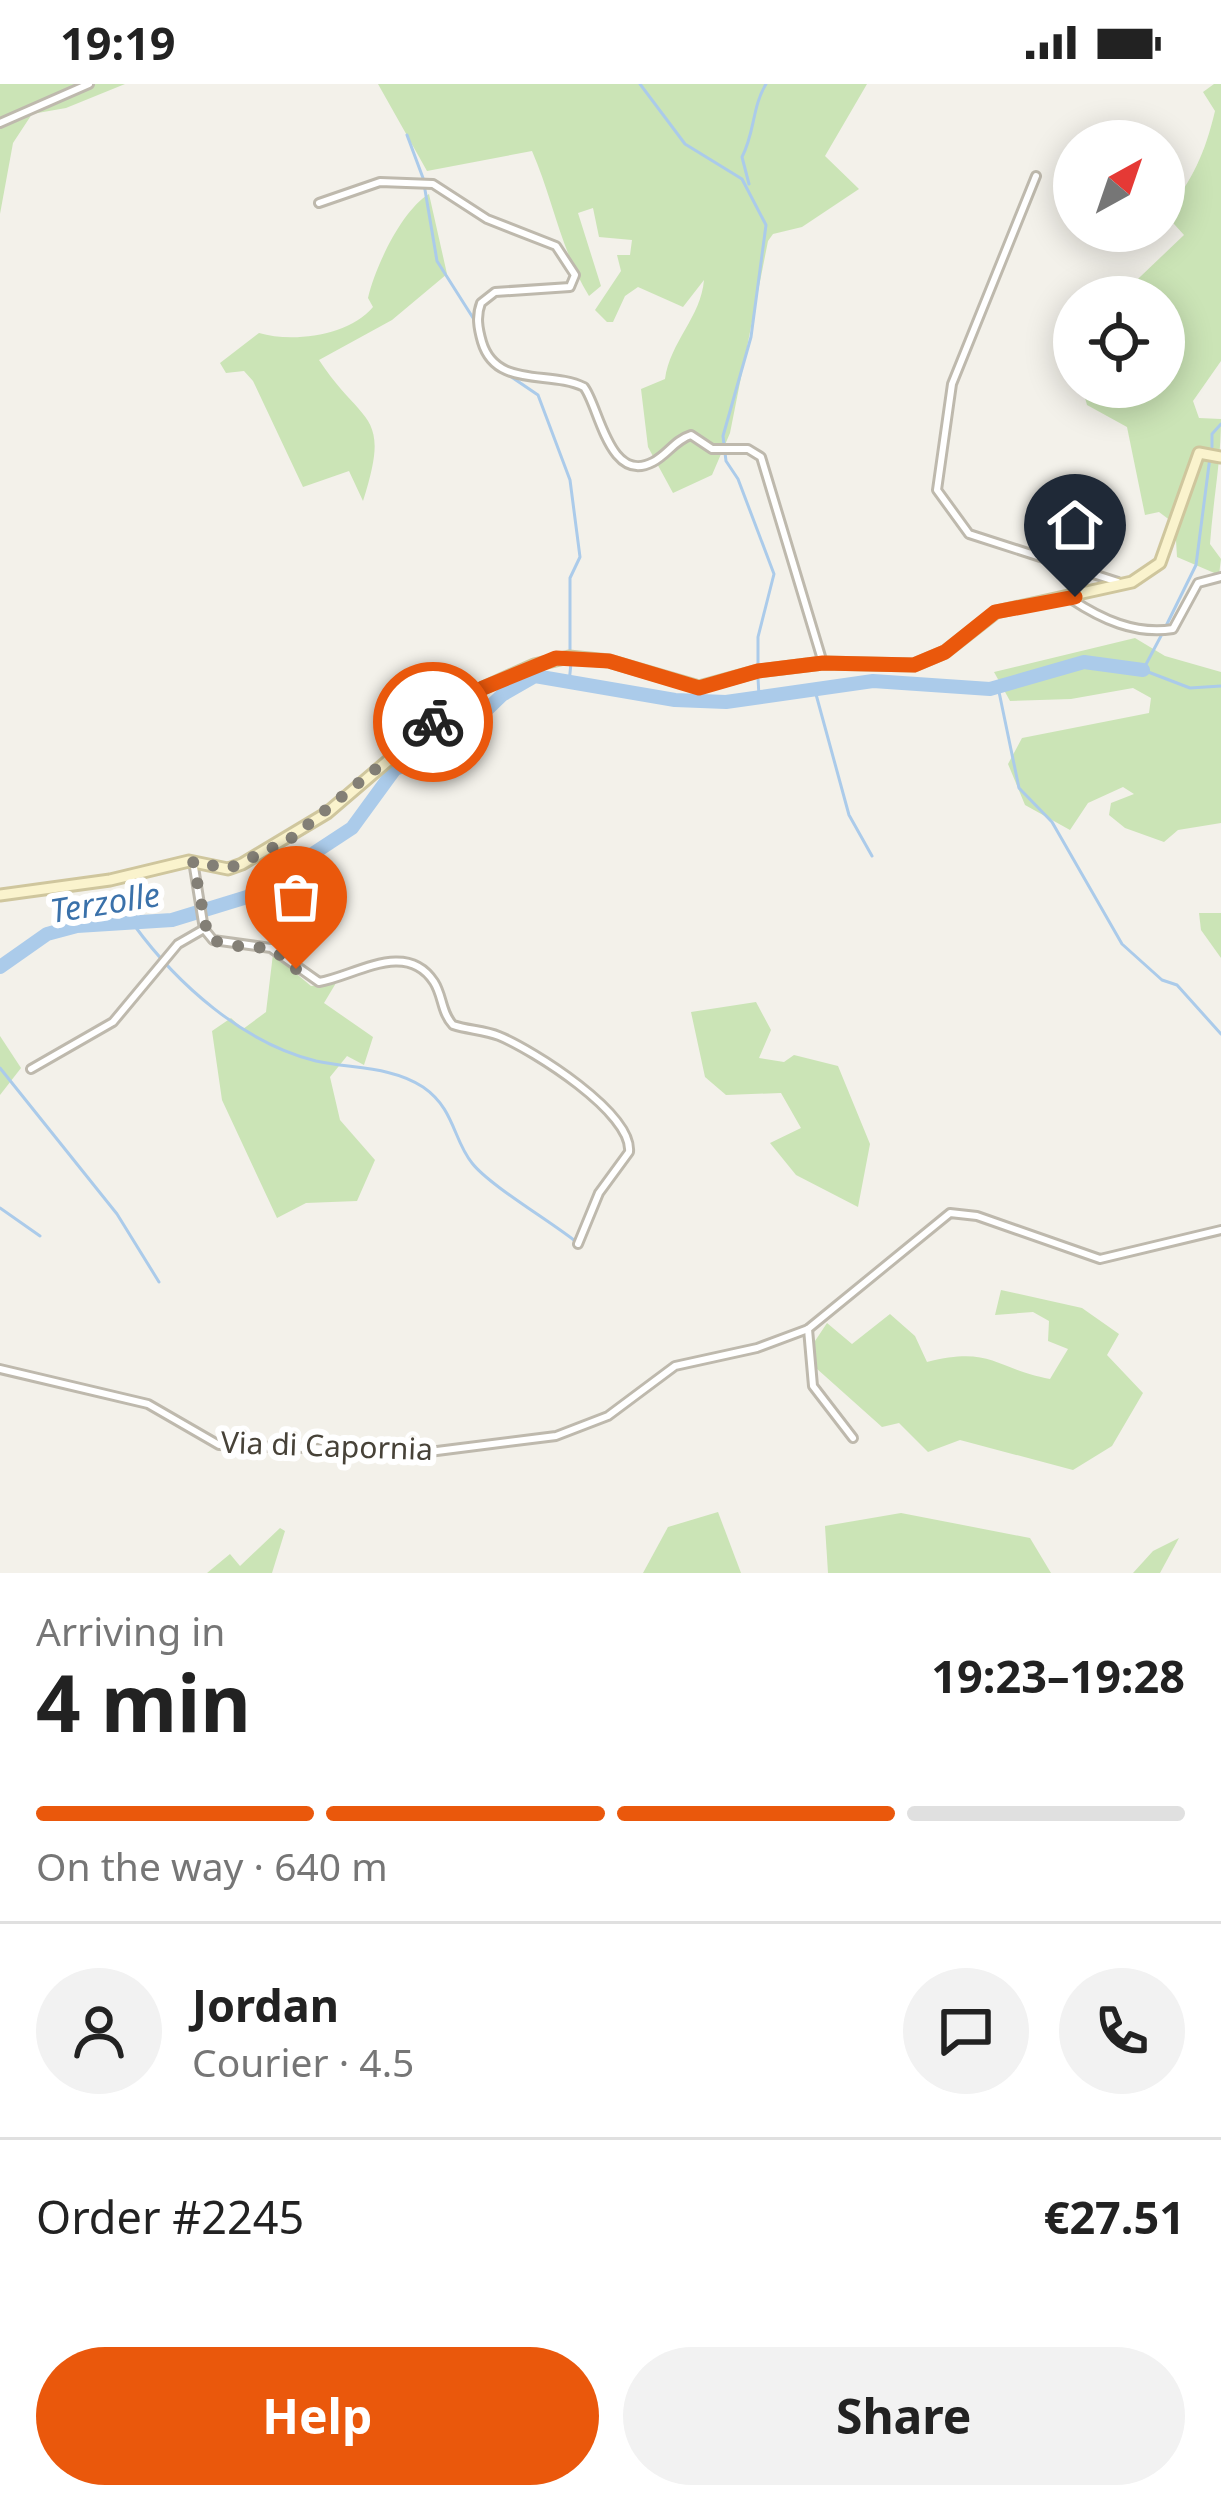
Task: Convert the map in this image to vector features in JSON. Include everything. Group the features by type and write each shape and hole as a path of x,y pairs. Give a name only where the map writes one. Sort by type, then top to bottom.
{"street":[{"path":"0,123 89,84"},
{"path":"1036,176 952,384 938,490 969,534 1124,584"},
{"path":"319,203 380,182 433,184 487,219 556,246 572,265 575,281 570,287 495,292 481,303 478,326 490,358 512,375 584,387 610,447 637,464 654,462 684,436 695,436 715,450 752,451 767,466 823,663"},
{"path":"0,895 193,861 228,869 289,840 430,724 483,688 534,665 569,657 605,660 699,688 758,671 823,663 914,665 945,652 995,612 1124,584 1160,563 1199,453 1221,458"},
{"path":"1071,599 1130,631 1149,634 1173,629 1198,583 1221,577"},
{"path":"193,861 204,928 218,943 271,948 320,982 380,962 404,962 432,978 453,1025 526,1049 612,1113 628,1136 629,1152 599,1193 578,1244"},
{"path":"31,1069 104,1028 178,944 204,928"},
{"name":"Via di Capornia","path":"0,1369 148,1404 219,1444 430,1452 556,1436 608,1416 676,1366 788,1339 808,1329 950,1214 977,1216 1100,1259 1221,1230"},
{"path":"808,1329 813,1386 853,1438"}],"green space":[{"path":"0,84 125,84 66,108 32,114 13,143 0,214"},
{"path":"378,84 867,84 825,156 859,189 802,227 773,234 768,241 730,433 712,475 673,493 648,447 641,389 665,379 704,280 683,307 638,287 625,296 613,322 607,322 595,310 621,271 617,255 630,255 632,240 599,237 593,208 578,213 601,286 589,296 571,261 532,151 427,171"},
{"path":"1221,84 1221,361 1193,401 1199,418 1221,419 1210,544 1221,559 1219,575 1177,557 1175,524 1159,512 1145,515 1127,427 1092,408 1185,408 1185,276 1141,276 1166,252 1185,252 1185,186 1215,111 1203,92"},
{"path":"429,194 447,274 392,320 319,360 373,434 375,450 363,501 349,471 303,487 253,381 244,371 226,373 220,363 259,333 319,335 363,317 373,307 368,298 391,240"},
{"path":"1135,638 1165,656 1221,672 1221,823 1178,830 1164,842 1125,828 1109,815 1111,803 1134,794 1123,787 1088,803 1070,830 1025,805 1008,764 1022,738 1149,713 1151,698 1133,688 1071,699 1010,701 994,672"},
{"path":"1199,913 1221,913 1221,958 1201,930"},
{"path":"273,954 311,986 336,983 324,1003 373,1037 364,1065 347,1056 330,1077 340,1120 375,1160 357,1201 306,1203 277,1218 222,1100 212,1031 231,1018 243,1029 266,1012"},
{"path":"756,1002 771,1030 759,1058 784,1062 794,1055 838,1066 870,1144 858,1207 796,1175 770,1143 801,1128 781,1093 726,1095 705,1077 691,1012"},
{"path":"0,1036 21,1068 0,1095"},
{"path":"1001,1290 1082,1308 1119,1334 1107,1355 1143,1393 1112,1446 1073,1470 960,1440 928,1452 899,1423 882,1427 816,1368 813,1344 827,1323 852,1344 890,1314 915,1336 927,1362 979,1357 1050,1379 1068,1349 1048,1341 1049,1321 1033,1312 995,1315"},
{"path":"718,1512 741,1573 643,1573 668,1527"},
{"path":"901,1513 1030,1538 1051,1573 828,1573 825,1526"},
{"path":"280,1528 285,1531 272,1573 207,1573 230,1554 240,1566"},
{"path":"1179,1538 1160,1573 1133,1573 1153,1551"}],"waterway":[{"path":"640,84 685,144 742,179 766,225 751,337 723,436 726,461 738,479 774,574 758,637 758,667"},
{"path":"749,184 742,157 766,84"},
{"path":"407,135 423,178 437,261 475,321"},
{"path":"491,363 538,395 570,480 580,557 570,578 570,654"},
{"path":"1212,447 1212,434 1221,424"},
{"path":"1166,626 1196,565 1210,457"},
{"path":"1162,634 1143,670 1190,688 1221,686"},
{"name":"Terzolle","path":"0,967 47,934 77,926 172,920 247,897 352,828 395,769 444,751 502,695 535,676 675,700 726,702 873,681 990,689 1084,662 1143,670"},
{"path":"569,683 571,663"},
{"path":"758,678 759,696"},
{"path":"814,687 849,815 872,856"},
{"path":"998,687 1019,788 1052,822 1122,944 1162,980 1177,985 1221,1034"},
{"path":"134,925 170,969 238,1026 316,1061 385,1072 423,1087 448,1115 480,1172 575,1241"},
{"path":"0,1068 117,1214 159,1282"},
{"path":"0,1208 40,1236"}],"way so far":[{"path":"296,969 279,952 262,944 222,944 208,937 193,861 228,869 289,840 433,722"}],"route":[{"path":"433,722 483,688 556,658 609,661 699,688 758,671 823,663 914,665 945,652 979,620 995,612 1075,597"}]}
